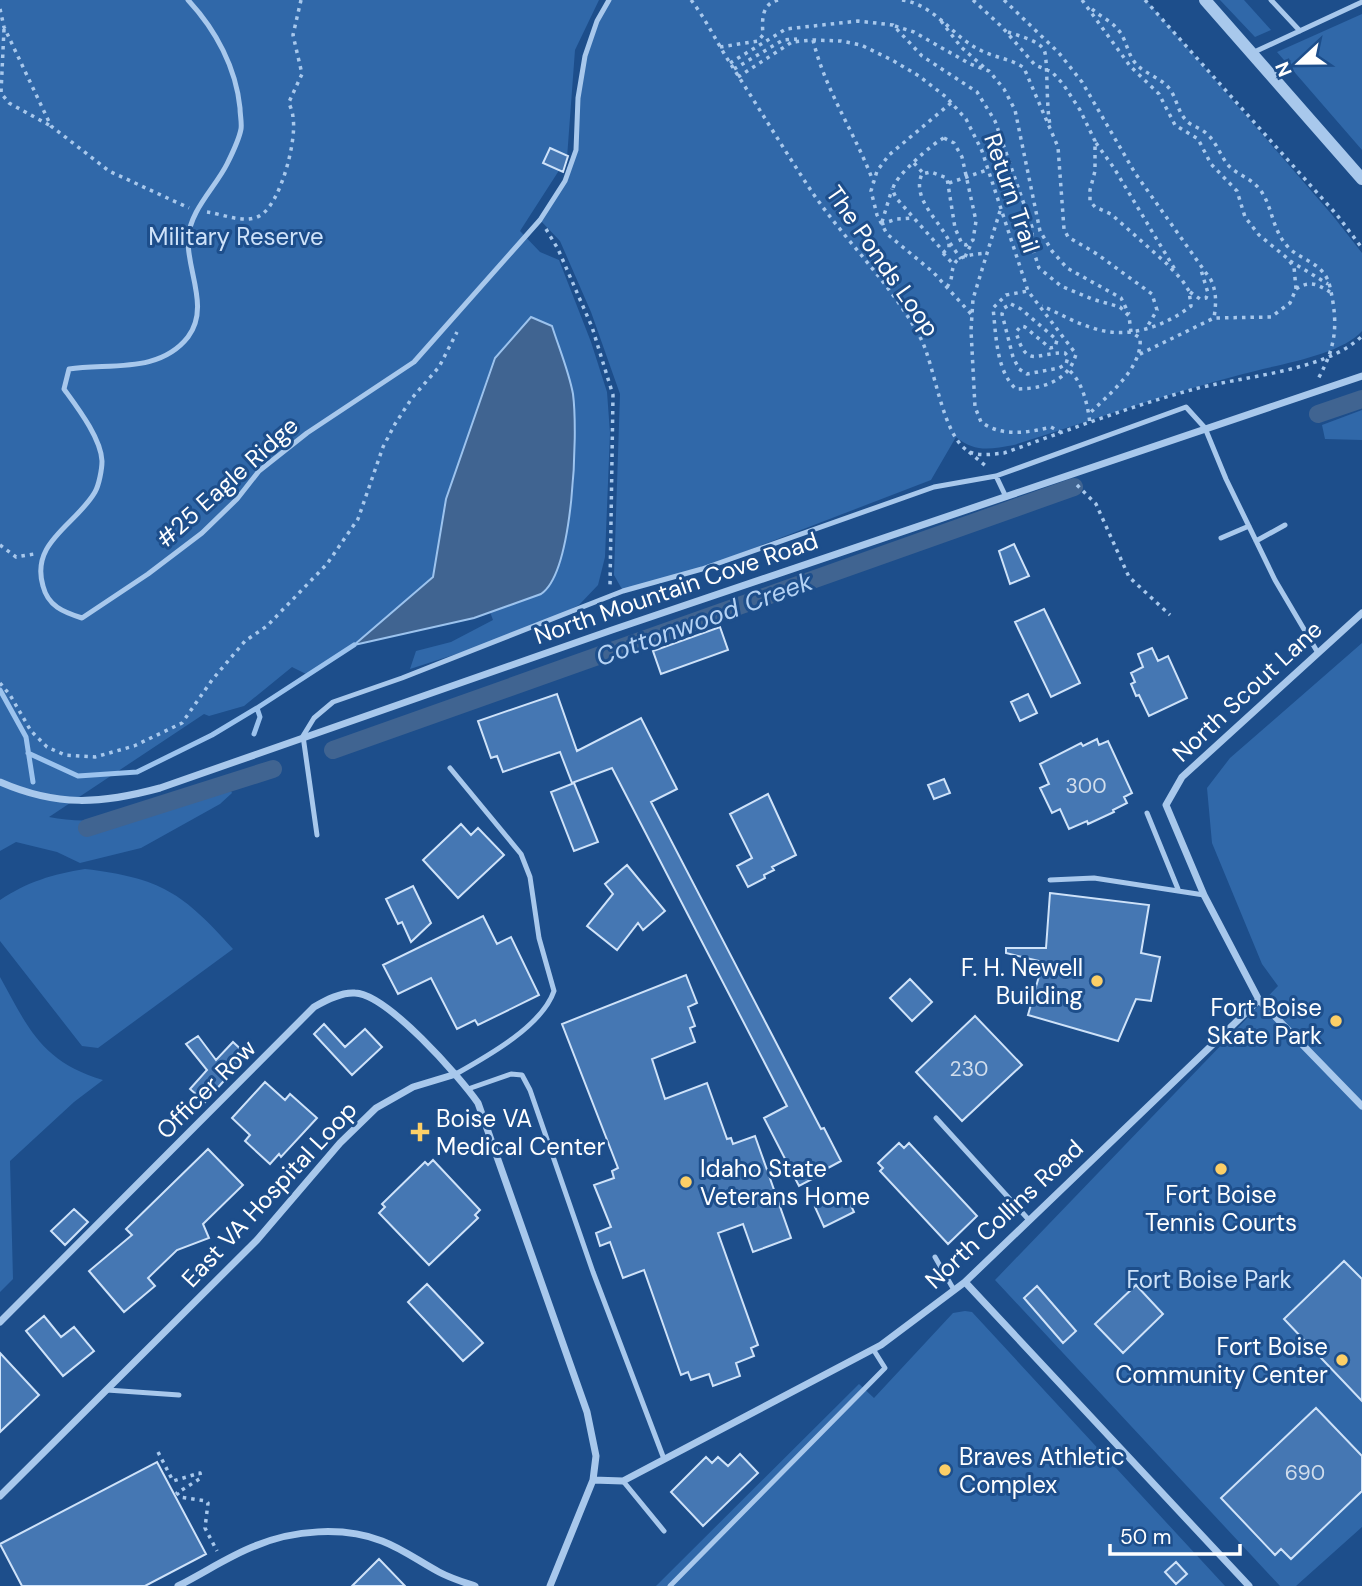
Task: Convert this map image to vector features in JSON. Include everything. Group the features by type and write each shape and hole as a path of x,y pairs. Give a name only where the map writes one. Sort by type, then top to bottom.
{"street":[{"path":"1205,0 1362,179"},
{"name":"North Mountain Cove Road","path":"0,782 28,794 54,799 117,798 160,788 303,736 1362,376"},
{"name":"North Scout Lane","path":"1204,895 1167,804 1182,777 1362,613"},
{"path":"1204,895 1259,1000 1362,1106"},
{"name":"Officer Row","path":"0,1322 314,1007 328,998 355,992 375,1000 417,1034 456,1074"},
{"name":"North Collins Road","path":"593,1480 623,1481 873,1349 965,1282 1259,1000"},
{"path":"456,1074 478,1103 587,1412 596,1457 593,1480 550,1586"},
{"name":"East VA Hospital Loop","path":"0,1496 257,1240 340,1143 376,1108 413,1087 456,1074"},
{"path":"965,1282 1249,1586"},
{"path":"178,1586 256,1545 294,1535 325,1532 351,1533 381,1540 410,1554 441,1574 475,1586"}],"lane":[{"path":"43,552 96,491 102,459 90,425 64,389 69,369 92,365 129,366 162,359 188,336 199,305 188,237 197,211 227,165 241,128 238,90 227,59 213,31 188,0"},
{"path":"540,220 565,181 576,150 578,98 585,56 597,21 609,0"},
{"path":"1271,0 1300,31"},
{"path":"1252,53 1362,2"},
{"name":"#25 Eagle Ridge","path":"43,552 40,576 46,597 60,611 82,618 110,600 202,533 237,499 259,471 307,433 414,362 540,220"},
{"path":"317,835 303,736 314,718 333,702 402,678 610,596 702,569 934,487 996,476 1186,407 1205,428 1275,580 1318,653"},
{"path":"996,476 1006,497"},
{"path":"1256,541 1284,525"},
{"path":"1221,538 1248,526"},
{"path":"450,768 521,854 530,877 539,938 554,991 544,1012 524,1030 456,1074"},
{"path":"1147,813 1178,889"},
{"path":"1050,880 1094,878 1204,895"},
{"path":"468,1089 511,1074 522,1075 530,1090 593,1272 664,1460"},
{"path":"936,1118 1030,1220"},
{"path":"935,1257 954,1290"},
{"path":"670,1586 885,1368 873,1349"},
{"path":"107,1390 179,1395"},
{"path":"623,1481 664,1531"}],"path":[{"path":"4,27 2,93 9,103 51,125 109,171 197,211 244,219 261,216 274,199 284,175 293,138 293,117 289,102 302,74 293,35 301,0"},
{"name":"The Ponds Loop","path":"691,0 812,192 921,339 956,436 968,451 996,476"},
{"path":"720,47 758,41 763,35 764,10 771,2 778,0"},
{"path":"902,0 939,16 966,41 982,51 1024,68 1058,148 1064,229 1068,237 1097,254 1152,294 1157,310 1146,329"},
{"path":"973,0 1035,65 1052,72 1063,84 1095,141 1189,291 1200,299 1206,298 1208,293 1197,261"},
{"path":"1004,0 1059,53 1082,82 1135,173 1215,289 1214,318"},
{"path":"1082,0 1115,25 1123,35 1135,63 1171,90 1178,110 1188,122 1211,164 1237,191 1245,218 1259,235 1290,261 1330,285"},
{"path":"1082,0 1130,66 1160,94 1175,125 1198,139"},
{"path":"1145,0 1337,215 1362,248"},
{"path":"0,9 4,27 51,125"},
{"path":"939,16 961,47 989,71 1004,89 1015,110 1040,231 1052,251 1067,268 1121,298 1129,316 1131,332 1140,338 1138,355 1116,387 1089,414"},
{"path":"730,63 786,29 858,21 892,25 914,32 970,64 989,71"},
{"path":"892,25 922,56 977,92 995,121 1032,227 1032,246 1039,268 1060,286 1120,307 1129,316"},
{"path":"1006,32 1044,50 1047,57 1049,120 1052,133"},
{"path":"734,69 783,40 803,40"},
{"path":"813,40 831,91 861,149 874,183"},
{"name":"Return Trail","path":"738,77 792,42 841,41 861,46 919,76 951,103 966,119 982,151 1028,291 1076,354 1069,371"},
{"path":"951,103 889,155 877,171 871,191 873,204 887,234 933,272 972,315"},
{"path":"1188,122 1206,132 1229,166 1254,182 1263,193 1272,224 1289,249 1311,261 1330,285 1336,307 1336,327 1330,356 1311,393"},
{"path":"881,224 894,183 940,139 948,139 959,150 976,221 973,240 963,258 954,265"},
{"path":"1095,141 1095,171 1090,201 1095,208 1111,214 1182,280"},
{"path":"914,163 923,173"},
{"path":"949,183 988,170"},
{"path":"923,173 944,176 949,183 955,228 963,258"},
{"path":"923,173 919,183 920,193 949,241 963,258"},
{"path":"892,189 912,218 954,265 954,274 947,287"},
{"path":"1000,208 973,299 975,407 981,422 1002,433 1051,427 1062,433"},
{"path":"881,224 912,218"},
{"path":"540,220 558,249 592,327 613,395 608,571 610,596"},
{"path":"959,242 966,245 973,240"},
{"path":"942,251 949,248 949,241"},
{"path":"963,258 987,253"},
{"path":"1138,355 1214,318 1271,317 1290,303 1296,289 1294,267 1290,261"},
{"path":"1296,289 1305,284 1317,283 1331,292"},
{"path":"1028,291 1006,295 993,308 999,349 1008,382 1016,389 1030,389 1064,377 1069,371 1077,377 1090,424"},
{"path":"1040,305 1095,329 1131,332 1171,319 1191,306 1189,291"},
{"path":"1011,304 1021,309 1057,340 1055,346 1050,348 1021,326 1016,332 1024,353 1032,358 1065,353 1066,364 1059,368 1027,374 1019,369 1010,346 1002,314 1004,308 1011,304"},
{"path":"0,683 32,731 47,747 65,755 95,757 134,746 182,723 212,680 245,641 267,625 327,565 358,519 383,447 395,424 412,398 439,367 456,333 465,323"},
{"path":"968,451 983,455 1004,453 1135,406 1240,378 1278,372 1330,356 1344,350 1362,336"},
{"path":"999,349 1010,346"},
{"path":"1077,485 1096,504 1129,577 1171,615"},
{"path":"0,545 16,557 43,552"},
{"path":"158,1452 173,1481 200,1474 201,1478 177,1493 180,1497 208,1503 205,1528 218,1553"}],"green space":[{"name":"Military Reserve","path":"0,0 599,0 575,50 567,158 520,231 540,252 559,260 607,392 610,433 605,557 598,585 579,605 557,616 503,639 410,669 416,651 451,642 493,620 490,612 547,590 564,548 574,480 531,317 494,358 446,499 433,577 354,645 306,674 292,667 244,706 209,716 204,714 49,817 95,820 118,817 162,806 228,784 232,793 220,804 141,848 80,863 57,852 16,842 0,851"},
{"path":"609,0 1146,0 1362,253 1362,331 1352,340 1323,353 1185,390 1014,445 977,448 956,437 931,480 702,568 623,591 614,575 620,394 591,312 560,241 540,220 560,188 572,161 577,139 579,85 597,23"},
{"path":"1220,0 1244,0 1271,30 1255,37"},
{"path":"1362,14 1362,150 1277,52"},
{"path":"1362,410 1362,440 1325,439 1322,425"},
{"name":"Fort Boise Park","path":"1362,643 1362,1527 1296,1586 1280,1586 995,1280 1278,986 1262,964 1212,843 1207,788 1230,758"},
{"path":"85,869 133,877 169,891 199,914 233,949 98,1048 82,1046 0,941 0,900 41,880"},
{"path":"0,977 29,1027 51,1053 82,1072 103,1080 74,1102 10,1161 13,1279 0,1292"},
{"name":"Braves Athletic Complex","path":"972,1312 1225,1586 656,1586 859,1384 874,1398 953,1313"}],"shaded area":[{"path":"531,317 552,326 573,394 575,438 571,500 561,559 552,581 541,594 474,618 354,645 433,577 446,499 495,358"}],"building":[{"path":"550,148 568,156 563,172 543,163"},
{"path":"1014,544 1029,576 1010,584 999,551"},
{"path":"1044,609 1080,683 1051,697 1015,622"},
{"path":"720,627 728,650 661,674 653,651"},
{"path":"1152,648 1158,661 1168,656 1187,698 1149,716 1139,695 1136,696 1131,684 1135,682 1131,673 1143,667 1138,654"},
{"path":"557,694 577,751 641,718 677,789 651,802 821,1129 824,1128 841,1161 799,1186 764,1118 787,1106 612,768 572,783 560,752 503,772 497,756 491,758 478,721"},
{"path":"1028,694 1037,713 1020,721 1011,702"},
{"path":"1097,739 1099,745 1108,741 1132,793 1124,797 1127,803 1113,810 1114,812 1069,829 1060,809 1052,813 1040,788 1049,784 1040,764 1081,743 1083,746"},
{"path":"944,779 950,793 934,799 928,785"},
{"path":"574,783 598,842 574,851 551,792"},
{"path":"768,794 796,855 772,867 774,870 764,875 765,878 748,887 737,866 752,858 730,814"},
{"path":"461,824 471,835 478,828 504,855 458,898 423,860"},
{"path":"627,865 665,911 643,930 638,923 617,950 587,926 613,894 605,884"},
{"path":"413,886 431,923 411,942 402,922 398,924 386,899"},
{"name":"F. H. Newell Building","path":"1050,893 1149,905 1141,953 1160,957 1151,1001 1136,999 1118,1041 1028,1015 1043,962 1006,953 1006,948 1046,948"},
{"path":"483,916 497,944 511,937 539,995 478,1025 475,1020 457,1029 431,978 398,994 383,965"},
{"name":"Idaho State Veterans Home","path":"686,975 697,1003 688,1007 695,1026 690,1028 695,1042 652,1059 665,1099 707,1083 727,1139 731,1138 733,1144 755,1136 791,1238 753,1252 743,1224 718,1233 758,1345 751,1348 754,1356 736,1363 740,1376 713,1386 709,1374 691,1380 688,1372 681,1375 644,1270 623,1278 610,1242 600,1246 596,1233 611,1227 594,1185 614,1178 612,1171 618,1168 562,1024"},
{"path":"910,979 932,1002 912,1021 890,998"},
{"path":"975,1016 1022,1065 962,1121 916,1072"},
{"path":"324,1024 345,1047 365,1029 382,1047 352,1075 314,1034"},
{"path":"198,1036 216,1060 233,1042 247,1055 205,1102 190,1089 207,1070 186,1044"},
{"path":"265,1082 285,1100 290,1094 317,1118 281,1157 279,1154 270,1164 245,1141 250,1135 232,1118"},
{"path":"899,1143 904,1148 909,1143 977,1216 948,1244 880,1171 883,1168 878,1163"},
{"path":"208,1149 243,1185 203,1224 209,1238 177,1250 148,1278 155,1286 124,1312 89,1271 132,1235 126,1229"},
{"path":"433,1160 480,1210 475,1215 478,1218 429,1265 379,1213 385,1207 382,1204 425,1162 428,1165"},
{"path":"845,1193 854,1212 824,1227 815,1207"},
{"path":"74,1209 88,1222 65,1245 51,1231"},
{"name":"Fort Boise Community Center","path":"1344,1261 1362,1279 1362,1401 1284,1319"},
{"path":"427,1284 483,1343 463,1361 408,1302"},
{"path":"1136,1285 1163,1314 1123,1353 1095,1324"},
{"path":"1037,1286 1076,1331 1063,1343 1024,1298"},
{"path":"44,1316 61,1337 74,1327 94,1351 63,1376 26,1331"},
{"path":"0,1353 39,1395 0,1432"},
{"path":"1316,1408 1362,1456 1362,1491 1291,1559 1281,1549 1275,1555 1221,1498"},
{"path":"740,1454 758,1473 703,1526 671,1492 706,1457 712,1463 718,1457 728,1466"},
{"path":"157,1462 206,1554 145,1586 22,1586 0,1544"},
{"path":"379,1559 405,1586 352,1586"},
{"path":"1176,1562 1187,1574 1176,1584 1165,1572"}],"waterway":[{"name":"Cottonwood Creek","path":"1318,414 1362,399"},
{"name":"Cottonwood Creek","path":"333,750 1074,487"},
{"path":"254,734 260,717 257,708 354,645"},
{"name":"Cottonwood Creek","path":"0,690 26,737 33,782"},
{"path":"28,753 78,776 137,772 212,735 257,708"},
{"name":"Cottonwood Creek","path":"87,828 273,769"}],"place":[{"name":"F. H. Newell Building","path":"1097,981"},
{"name":"Fort Boise Skate Park","path":"1336,1021"},
{"name":"Boise VA Medical Center","path":"420,1132"},
{"name":"Fort Boise Tennis Courts","path":"1221,1169"},
{"name":"Idaho State Veterans Home","path":"686,1182"},
{"name":"Fort Boise Community Center","path":"1342,1360"},
{"name":"Braves Athletic Complex","path":"945,1470"}]}
